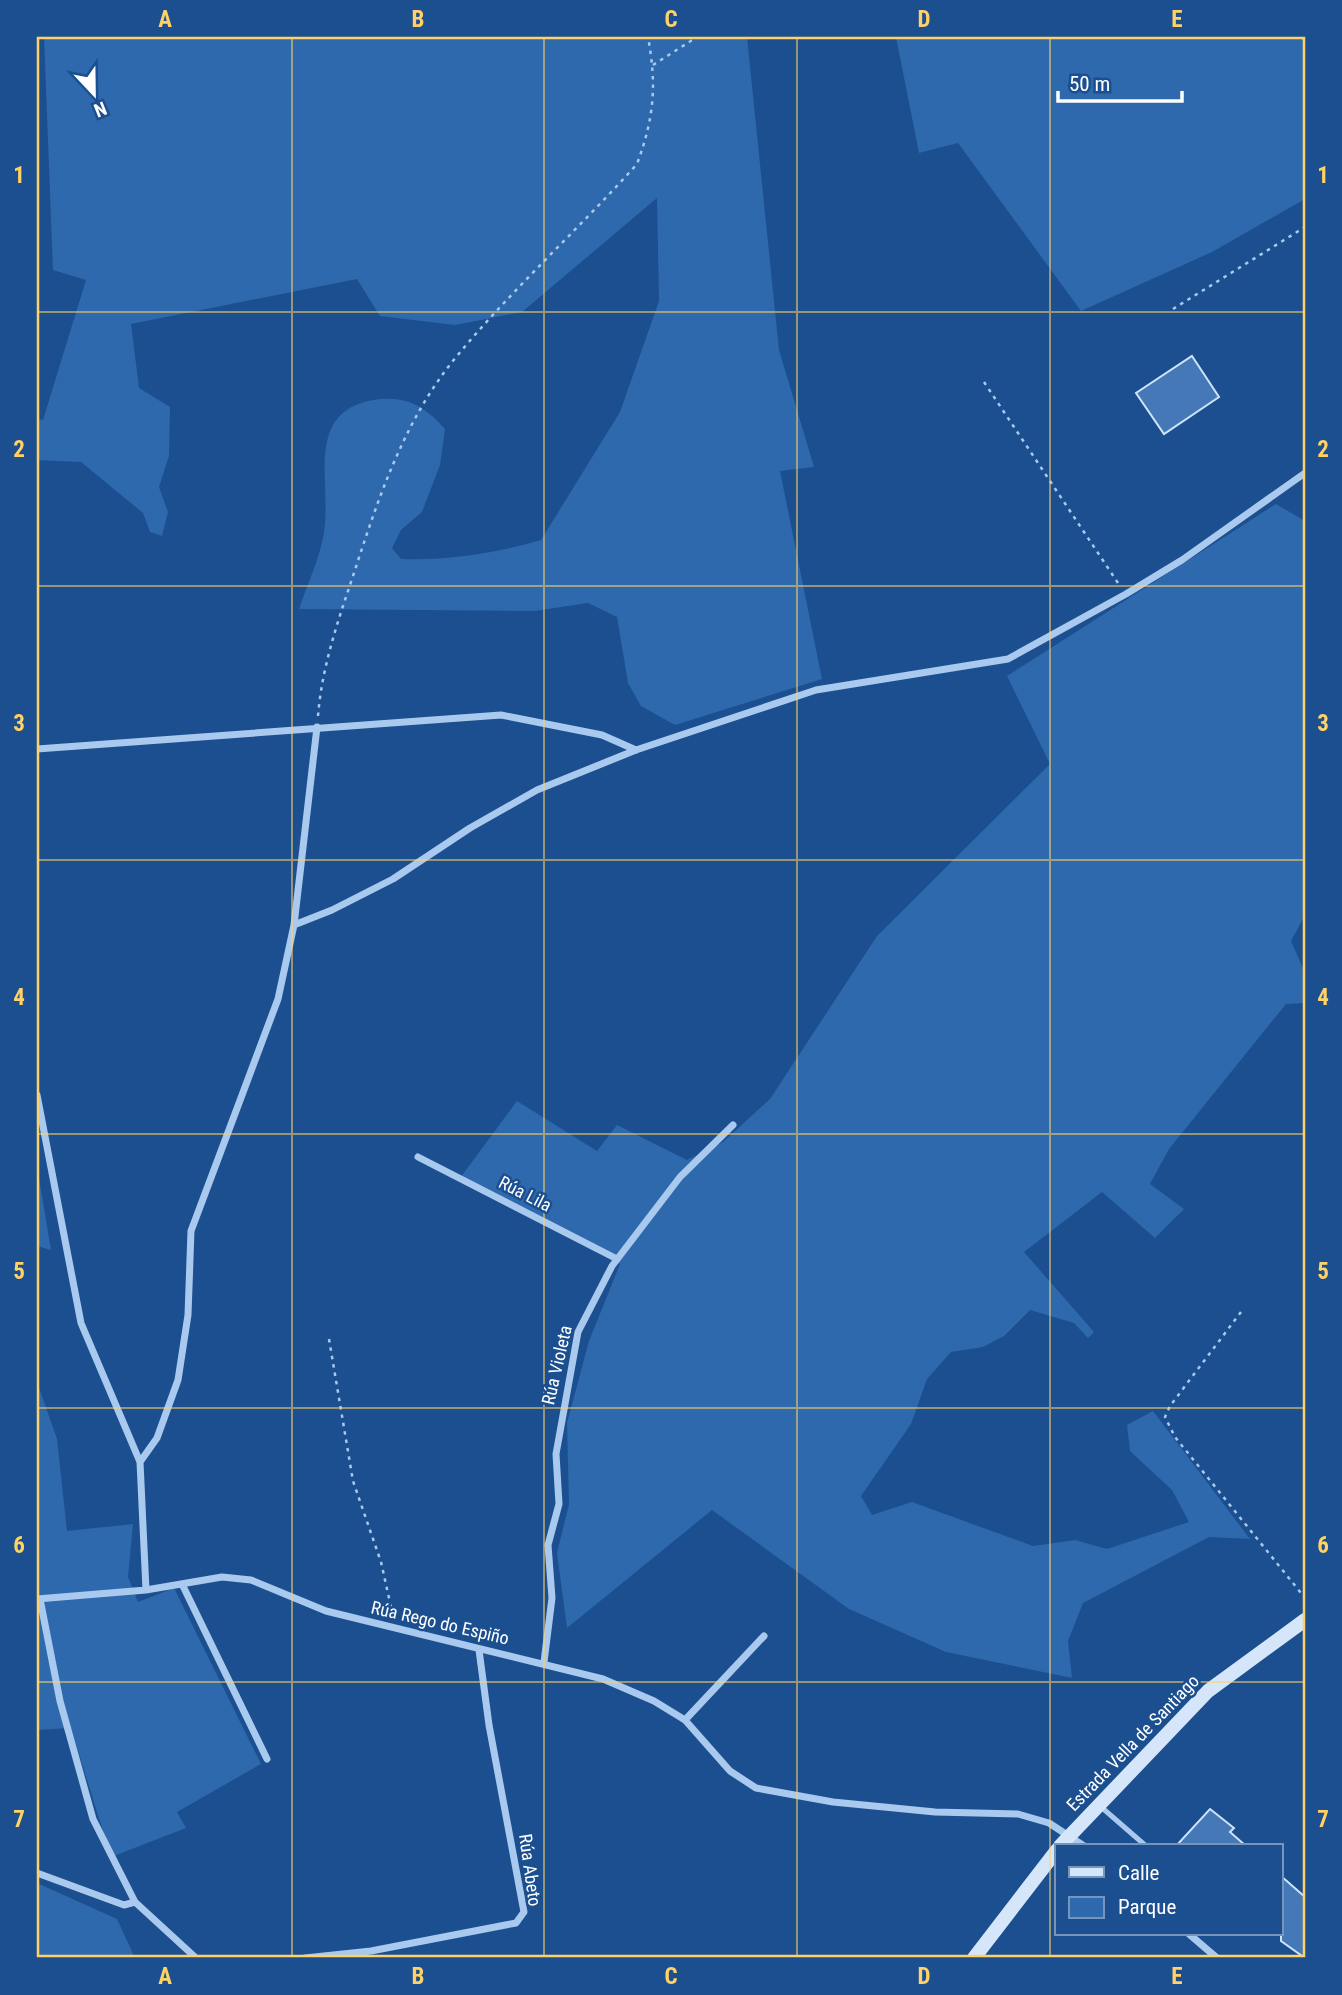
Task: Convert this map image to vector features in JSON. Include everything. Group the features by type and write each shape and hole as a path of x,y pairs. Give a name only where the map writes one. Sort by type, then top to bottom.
{"main road":[{"name":"Estrada Vella de Santiago","path":"1062,1844 1097,1804 1208,1691 1305,1620"},
{"name":"Estrada Vella de Santiago","path":"974,1958 1055,1852"}],"street":[{"path":"294,925 393,880 470,828 537,790 636,750 816,690 1008,659 1182,560 1305,473"},
{"path":"37,749 501,715 602,735 636,750"},
{"path":"140,1462 158,1438 178,1380 188,1315 191,1231 278,999 294,925 317,727"},
{"path":"37,1096 81,1323 140,1462 146,1590"},
{"name":"Rúa Violeta","path":"544,1662 552,1598 548,1545 559,1504 556,1454 565,1392 578,1332 617,1259 680,1177 733,1125"},
{"name":"Rúa Lila","path":"418,1157 617,1259"},
{"name":"Rúa Rego do Espiño","path":"135,1902 93,1819 60,1701 39,1599 146,1590 222,1577 251,1580 326,1611 479,1650 544,1662 603,1679 654,1701 685,1720 730,1772 756,1788 833,1802 1018,1814 1049,1823 1081,1844"},
{"path":"182,1584 267,1759"},
{"path":"685,1720 764,1636"},
{"name":"Rúa Abeto","path":"304,1958 371,1951 516,1923 524,1912 489,1725 479,1650"},
{"path":"37,1873 124,1905 135,1902 196,1958"},
{"path":"1191,1936 1217,1958"}],"lane":[{"path":"1097,1804 1144,1844"}],"path":[{"path":"317,727 321,676 332,640 380,496 407,433 451,364 637,164 652,125 653,65 648,37"},
{"path":"653,65 697,37"},
{"path":"1301,37 1305,40"},
{"path":"1173,309 1305,227"},
{"path":"984,383 1126,594"},
{"path":"1241,1312 1165,1417 1175,1437 1305,1598"},
{"path":"330,1339 353,1481 381,1562 396,1629"}],"green space":[{"path":"44,37 747,37 779,350 814,467 780,471 822,679 675,725 641,706 628,683 617,617 588,603 535,611 299,609 324,532 326,449 330,431 340,416 356,405 381,399 409,402 431,415 445,429 440,465 422,512 401,530 392,548 401,559 471,555 541,540 620,412 659,301 657,198 522,312 455,325 380,316 357,279 131,324 139,388 170,407 169,456 159,487 168,512 162,536 150,532 143,513 81,462 37,460 37,419 43,420 86,280 53,270"},
{"path":"896,37 1305,37 1305,199 1212,252 1081,311 958,143 919,153"},
{"path":"1276,504 1305,521 1305,915 1291,941 1305,973 1305,1003 1286,1004 1169,1149 1150,1184 1184,1209 1155,1238 1102,1192 1024,1252 1094,1332 1088,1338 1074,1323 1030,1310 1004,1336 983,1347 951,1352 927,1379 911,1424 861,1496 872,1515 912,1502 1033,1546 1075,1540 1107,1549 1189,1522 1172,1490 1130,1451 1127,1425 1153,1411 1250,1539 1209,1537 1083,1603 1068,1641 1072,1678 946,1652 849,1609 712,1510 567,1628 557,1553 569,1504 567,1423 589,1341 620,1264 460,1178 517,1101 597,1151 617,1125 687,1160 723,1142 770,1099 877,936 1050,764 1007,676"},
{"path":"37,1166 51,1250 37,1246"},
{"path":"37,1382 57,1439 67,1531 133,1524 128,1577 138,1602 174,1588 261,1764 177,1812 186,1828 111,1857 71,1728 37,1730"},
{"path":"37,1883 117,1919 135,1958 37,1958"}],"building":[{"path":"1192,356 1219,397 1164,434 1136,393"},
{"path":"1210,1809 1234,1828 1230,1832 1244,1844 1178,1844"},
{"path":"1282,1877 1305,1897 1305,1958 1281,1941"}]}
